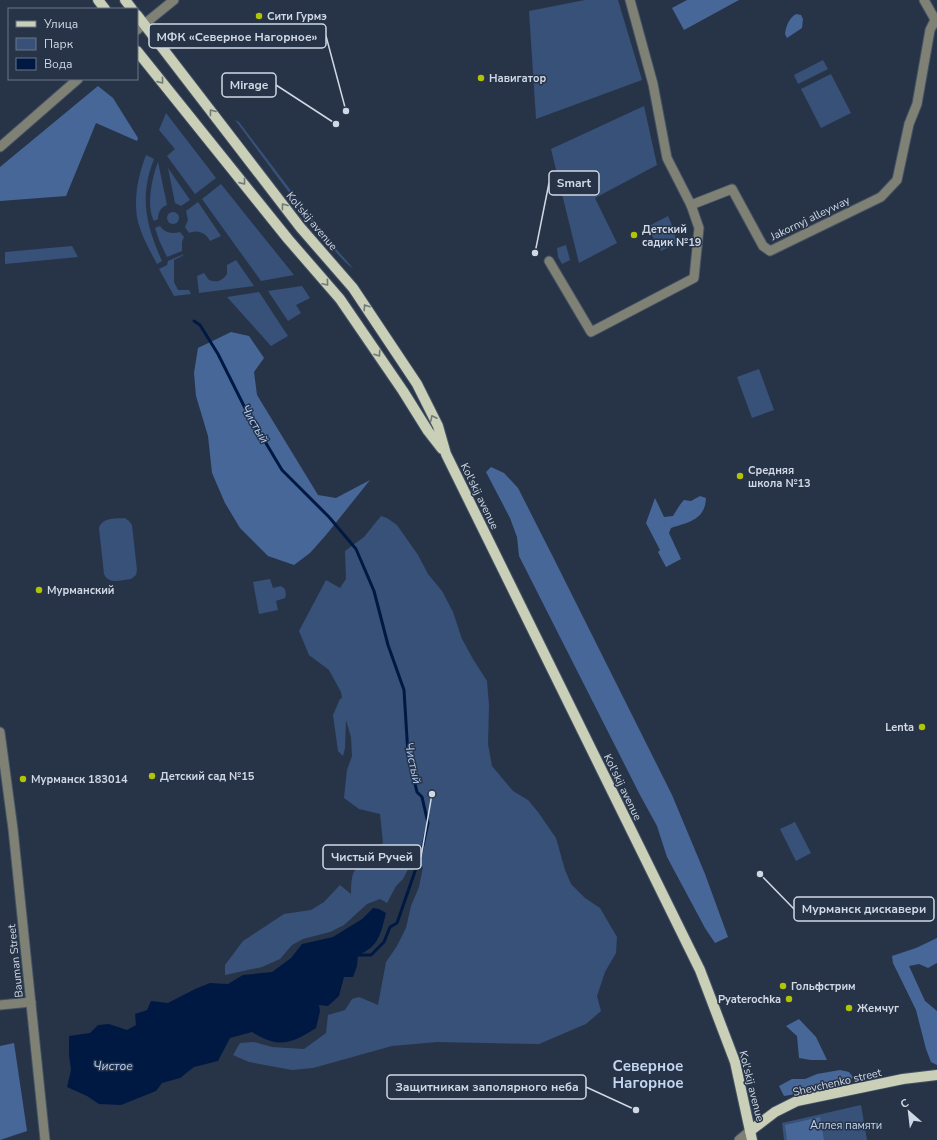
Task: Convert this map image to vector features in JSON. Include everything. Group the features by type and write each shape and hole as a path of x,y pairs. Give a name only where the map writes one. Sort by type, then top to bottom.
{"main road":[{"path":"125,0 131,8"},
{"name":"Kol'skij avenue","path":"141,27 300,227 353,288 417,384 438,426 446,454 700,970 735,1062 751,1135"},
{"name":"Kol'skij avenue","path":"138,52 288,239 340,299 403,391 428,431 446,454"},
{"path":"403,391 414,394 416,392 417,384"},
{"name":"Shevchenko street","path":"751,1135 775,1112 797,1101 903,1080 937,1075"}],"street":[{"path":"141,27 174,0"},
{"path":"549,261 591,332 694,278 699,228 691,205 667,158 653,84 630,0"},
{"path":"924,0 936,21"},
{"name":"Jakornyj alleyway","path":"691,205 732,189 763,246 770,251 881,197 897,180 909,124 917,104 930,30 936,21"},
{"path":"0,147 77,80"},
{"name":"Bauman Street","path":"0,732 11,810 45,1140"},
{"path":"0,1005 31,1002"},
{"path":"738,1140 751,1135"}],"green space":[{"path":"585,0 618,0 642,80 536,119 529,11"},
{"path":"823,60 828,69 798,84 794,75"},
{"path":"831,74 851,113 821,128 801,89"},
{"path":"644,106 657,165 595,198 617,243 579,263 551,149"},
{"path":"166,113 216,178 195,194 167,156 175,149 159,130"},
{"path":"235,120 239,122 329,241 353,268 331,246 314,225"},
{"path":"146,155 154,159 149,173 147,186 146,211 148,223 156,248 162,261 157,264 146,244 138,222 136,205 137,188"},
{"path":"158,162 167,205 162,208 159,212 158,219 154,221 150,208 150,200 152,183"},
{"path":"168,168 190,200 181,206 175,203"},
{"path":"221,184 294,275 261,281 202,199"},
{"path":"198,202 221,236 210,241 201,232 196,231 189,233 185,227 188,220 186,211"},
{"path":"173,212 177,214 179,218 177,222 173,224 169,222 167,218 169,214"},
{"path":"668,216 677,243 661,251 647,227"},
{"path":"160,226 168,232 180,232 184,237 182,242 182,251 167,257 155,228"},
{"path":"566,245 570,260 562,264 558,257 557,248"},
{"path":"72,246 78,257 5,264 5,252"},
{"path":"184,254 174,260 174,282 178,290 189,290 191,294 174,296 159,269 167,265 168,261"},
{"path":"236,260 254,286 199,293 197,276 204,273 209,280 219,281 227,274 227,265"},
{"path":"302,286 310,298 296,305 301,313 288,321 268,291"},
{"path":"259,292 288,336 271,346 227,297"},
{"path":"759,369 774,410 752,418 737,377"},
{"path":"381,516 397,525 418,555 428,574 442,591 453,612 462,639 487,681 489,705 488,744 492,766 513,791 528,800 556,838 565,870 571,884 585,898 600,908 617,937 616,953 605,972 597,996 601,1011 586,1024 539,1044 437,1042 392,1046 313,1068 292,1070 249,1062 233,1055 240,1043 254,1042 272,1047 304,1049 326,1033 328,1015 345,1010 352,999 359,997 378,1005 386,962 397,946 406,928 411,906 419,887 423,867 411,863 403,879 396,886 387,903 380,899 367,904 344,925 330,932 303,939 292,945 280,959 262,967 225,975 225,965 243,941 284,914 311,910 324,902 340,885 351,894 352,878 360,863 383,843 380,814 359,809 344,798 347,770 352,756 351,737 346,720 345,748 343,756 338,751 333,715 340,699 342,698 341,692 329,670 309,655 299,631 326,580 340,588 346,579 345,551 364,537"},
{"path":"125,518 132,525 137,570 136,575 131,579 112,581 109,580 104,574 99,528 106,520"},
{"path":"270,579 273,588 281,586 285,589 286,595 285,598 276,601 278,610 259,614 253,582"},
{"path":"795,822 811,853 796,861 780,829"},
{"name":"Аллея памяти","path":"861,1105 867,1140 784,1140 782,1123"}],"shaded area":[{"path":"687,0 739,0 684,30 672,8"},
{"path":"796,14 801,15 803,19 802,28 787,38 785,34 787,25 791,18"},
{"path":"98,86 113,98 138,138 137,141 96,123 66,196 0,201 0,167"},
{"path":"231,332 249,336 264,358 254,372 257,395 318,495 336,498 370,480 310,553 294,565 268,556 240,528 225,503 212,473 208,436 196,396 194,373 198,348"},
{"path":"491,467 504,473 518,488 552,555 672,795 705,874 728,937 715,943 705,928 667,857 657,826 519,556 517,537 510,518 486,472"},
{"path":"700,496 706,498 703,511 699,516 690,522 671,528 669,533 681,559 666,567 658,552 660,550 646,523 655,498 664,517 673,516 684,500 691,501"},
{"path":"937,938 937,963 928,968 919,964 909,966 925,1001 937,1011 937,1065 931,1062 926,1049 916,1010 893,963 892,956 916,948"},
{"path":"799,1019 816,1037 827,1060 799,1058 797,1036 786,1026"},
{"path":"14,1043 27,1131 0,1140 0,1046"},
{"path":"840,1070 849,1072 853,1077 846,1086 784,1096 779,1086 792,1079 805,1079 817,1074"},
{"path":"820,1117 824,1140 787,1140 785,1125"}],"water":[{"name":"Чистое","path":"373,908 379,909 386,913 378,938 371,948 358,955 357,966 353,977 344,977 339,996 328,1006 319,1005 320,1011 316,1028 299,1038 285,1042 270,1041 252,1032 230,1038 218,1061 194,1067 180,1078 162,1083 156,1091 121,1105 99,1104 87,1096 67,1087 71,1070 69,1036 90,1033 98,1025 109,1024 127,1030 136,1025 135,1014 147,1010 151,1001 168,1003 210,983 228,984 243,975 272,972 291,958 302,944 333,937 362,919"}],"waterway":[{"name":"Чистый","path":"194,321 200,325 218,354 245,408 282,470 329,517 356,549 374,591 388,645 404,690 408,755 417,792 422,797 428,823 421,854 397,923 390,927 384,942 371,955 358,955"}],"place":[{"name":"Сити Гурмэ","path":"259,16"},
{"name":"Навигатор","path":"481,78"},
{"name":"МФК «Северное Нагорное»","path":"346,111"},
{"name":"Mirage","path":"336,124"},
{"name":"Детский садик №19","path":"634,235"},
{"name":"Smart","path":"535,253"},
{"name":"Средняя школа №13","path":"740,476"},
{"name":"Мурманский","path":"39,590"},
{"name":"Lenta","path":"922,727"},
{"name":"Детский сад №15","path":"152,776"},
{"name":"Мурманск 183014","path":"23,779"},
{"name":"Чистый Ручей","path":"432,794"},
{"name":"Мурманск дискавери","path":"760,874"},
{"name":"Гольфстрим","path":"783,986"},
{"name":"Pyaterochka","path":"789,999"},
{"name":"Жемчуг","path":"849,1008"},
{"name":"Защитникам заполярного неба","path":"636,1110"}],"district":[{"name":"Северное Нагорное","path":"648,1074"}]}
